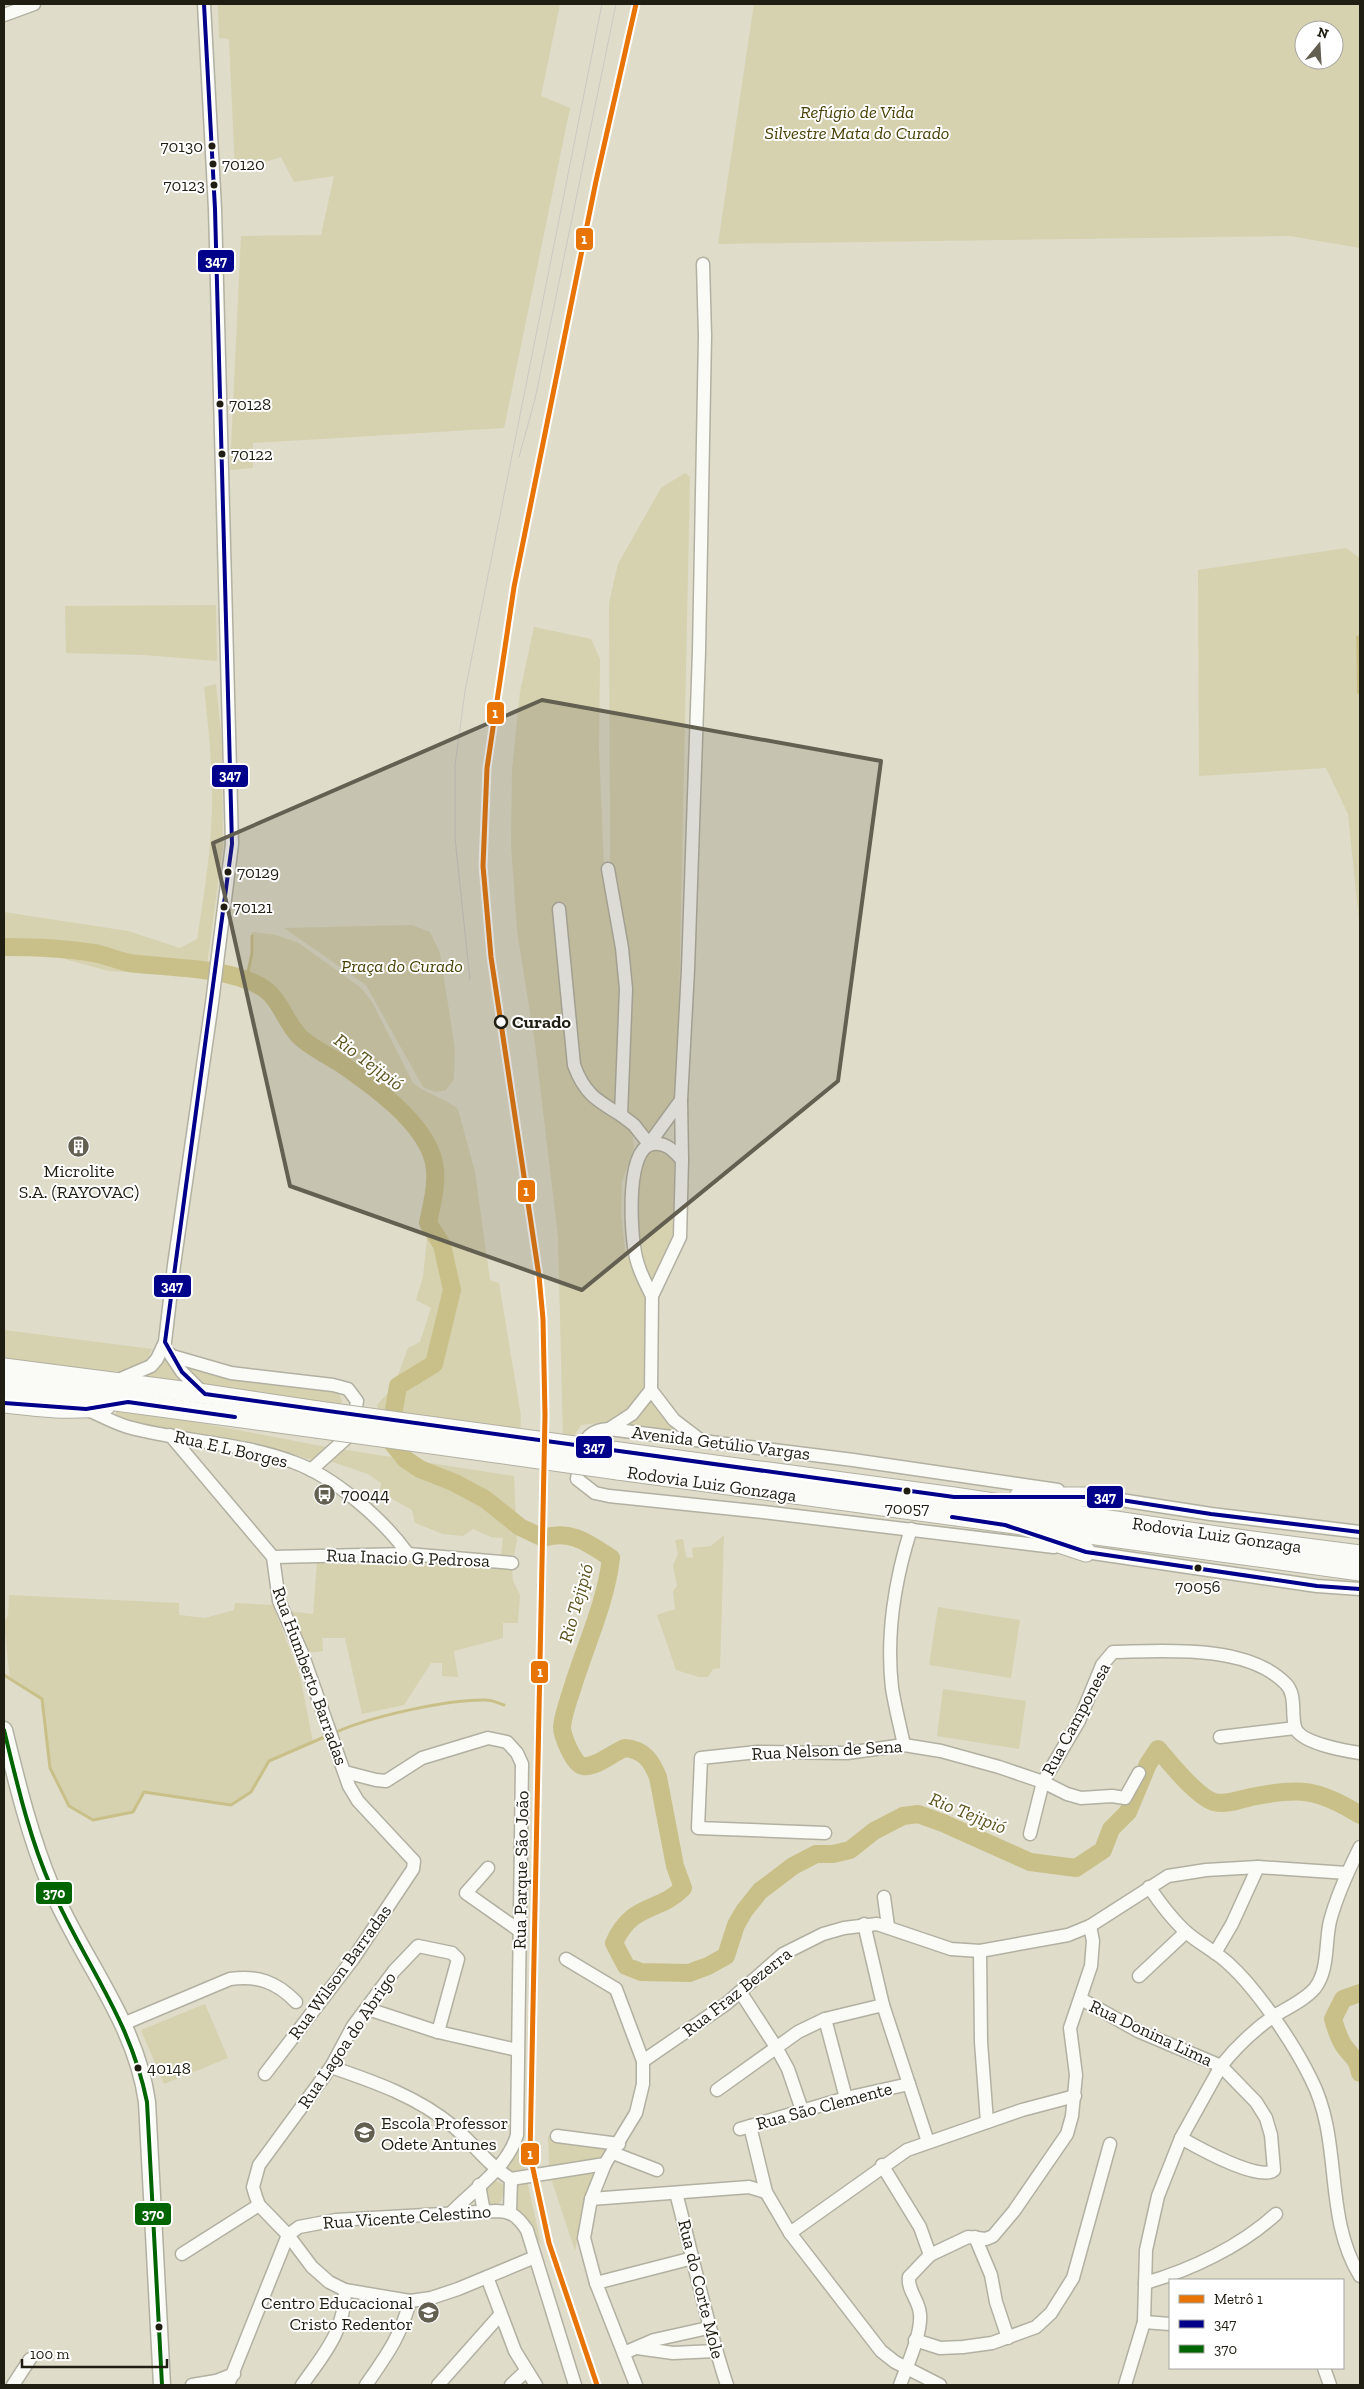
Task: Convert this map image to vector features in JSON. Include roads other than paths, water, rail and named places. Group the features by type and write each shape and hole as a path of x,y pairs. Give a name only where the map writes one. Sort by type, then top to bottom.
{"highway":[{"name":"Rodovia Luiz Gonzaga","path":"4,1368 205,1394 317,1420"},
{"name":"Rodovia Luiz Gonzaga","path":"4,1386 128,1402 317,1420 618,1461 1005,1524 1360,1571"},
{"path":"4,1403 55,1409 86,1409 128,1402"},
{"name":"Rodovia Luiz Gonzaga","path":"618,1461 954,1497 1244,1540 1360,1555"},
{"path":"954,1497 1102,1497"},
{"path":"1005,1524 1086,1552"}],"main road":[{"path":"4,1730 22,1802 50,1887 74,1937 123,2024 139,2062 144,2084 162,2385"}],"street":[{"path":"4,15 34,4"},
{"path":"111,1382 151,1366 157,1359 165,1342 232,844 215,209 204,4"},
{"path":"609,1429 632,1414 651,1390 652,1296 680,1237 681,1100 688,970 699,651 705,336 704,264"},
{"path":"608,868 622,948 626,989 622,1115"},
{"path":"559,909 574,1065 580,1082 591,1096 622,1115 634,1125 649,1144"},
{"path":"652,1296 638,1270 633,1245 634,1170 643,1149 649,1144 681,1100"},
{"path":"649,1144 659,1143 666,1145 682,1160"},
{"path":"165,1342 182,1372 205,1394"},
{"path":"172,1356 231,1374 334,1385 348,1389 357,1401 352,1433 311,1470"},
{"path":"651,1390 674,1420 701,1441"},
{"name":"Rua E L Borges","path":"86,1409 127,1427 255,1452 293,1462 311,1470 335,1485 360,1505 400,1543 408,1554"},
{"name":"Avenida Getúlio Vargas","path":"1360,1532 1211,1514 852,1460 609,1429 594,1431 587,1436 581,1451 577,1479 595,1493 912,1529 1086,1552 1309,1585 1360,1590"},
{"path":"170,1435 273,1557"},
{"path":"904,1744 892,1687 891,1656 895,1597 912,1529"},
{"name":"Rua Inacio G Pedrosa","path":"273,1557 408,1554 512,1563"},
{"name":"Rua Humberto Barradas","path":"273,1557 279,1601 302,1652 349,1786 358,1801 412,1857 414,1861 413,1869"},
{"name":"Rua Camponesa","path":"1030,1834 1043,1782 1079,1720 1102,1665 1113,1652 1213,1652 1241,1659 1270,1672 1288,1686 1292,1698 1295,1728"},
{"path":"1220,1737 1295,1728 1310,1740 1360,1753"},
{"name":"Rua Parque São João","path":"345,1772 376,1780 386,1780 392,1778 409,1765 437,1753 488,1738 507,1742 517,1753 522,1764 517,2135 515,2143 496,2170 451,2213"},
{"name":"Rua Nelson de Sena","path":"825,1833 698,1828 701,1758 757,1752 847,1752 904,1744 941,1751 1043,1782 1067,1794 1081,1798 1112,1796 1125,1798 1138,1773"},
{"path":"1124,2385 1144,2322 1148,2235 1166,2170 1181,2138 1221,2066 1241,2042 1272,2018 1311,1992 1318,1982 1324,1962 1331,1919 1360,1847"},
{"name":"Rua Fraz Bezerra","path":"643,2061 741,1993 783,1954 823,1934 864,1924 888,1926 951,1950 980,1951 1068,1935 1090,1926 1168,1876 1206,1870 1258,1867 1353,1866"},
{"path":"1215,1953 1240,1909 1258,1867"},
{"path":"488,1868 466,1893 520,1931"},
{"name":"Rua Wilson Barradas","path":"265,2074 354,1959 413,1869"},
{"path":"1149,1887 1164,1909 1186,1932 1239,1973 1305,2067 1318,2094 1325,2117 1341,2230 1360,2276"},
{"path":"884,1897 888,1926"},
{"path":"864,1924 883,2005 928,2142"},
{"path":"900,2385 915,2340 920,2313 908,2280 911,2274 930,2256 968,2237 986,2238 993,2236 1028,2193 1067,2134 1075,2096 1076,2068 1069,2035 1092,1959 1093,1941 1090,1926"},
{"path":"1139,1976 1186,1932"},
{"name":"Rua Lagoa do Abrigo","path":"259,2205 253,2187 259,2165 331,2067 346,2036 368,2009 394,1971 414,1948 422,1946 452,1953 457,1956 458,1964 438,2032"},
{"path":"980,1951 981,2042 987,2122"},
{"path":"566,1959 616,1989 643,2061 641,2098 636,2113 605,2164 591,2199 584,2238 596,2283 636,2385"},
{"path":"123,2024 230,1979 246,1977 264,1980 276,1985 296,2002"},
{"path":"741,1993 788,2069 802,2110"},
{"name":"Rua Donina Lima","path":"1081,1999 1138,2031 1221,2066 1251,2096 1266,2118 1271,2135 1274,2166 1271,2172 1240,2166 1220,2159 1181,2138"},
{"path":"717,2090 798,2032 825,2020 883,2005"},
{"path":"368,2009 438,2032 517,2050"},
{"path":"825,2020 846,2098"},
{"path":"331,2067 392,2089 433,2110 455,2127 496,2170 511,2179 605,2164"},
{"name":"Rua São Clemente","path":"766,2192 745,2127 846,2098 909,2084"},
{"path":"790,2233 882,2165 907,2150 1022,2110 1075,2096"},
{"path":"557,2136 616,2148 657,2170"},
{"path":"915,2340 940,2348 963,2347 1008,2338 1036,2327 1051,2313 1073,2278 1110,2144"},
{"path":"882,2165 920,2227 930,2256"},
{"path":"511,2179 510,2212 518,2217 527,2230 575,2385"},
{"path":"479,2185 484,2212"},
{"path":"591,2199 749,2187 766,2192 790,2233 872,2341 889,2358 940,2385"},
{"name":"Rua do Corte Mole","path":"676,2193 693,2258 708,2328 727,2385"},
{"path":"182,2254 259,2205 288,2235 312,2267 329,2282 345,2290 410,2301 431,2298 535,2257"},
{"name":"Rua Vicente Celestino","path":"288,2235 299,2227 336,2220 451,2213 510,2212"},
{"path":"1145,2282 1217,2253 1254,2232 1276,2214"},
{"path":"192,2385 231,2380 288,2235"},
{"path":"976,2237 991,2275 996,2302 1008,2338"},
{"path":"596,2283 693,2258"},
{"path":"487,2277 500,2315 526,2371 536,2385"},
{"path":"302,2385 329,2346 342,2323 345,2290"},
{"path":"366,2385 397,2341 410,2301"},
{"path":"438,2385 500,2315"},
{"path":"1144,2322 1169,2324"},
{"path":"624,2353 654,2340 708,2328"},
{"path":"637,2348 673,2353 715,2351"},
{"path":"13,2385 30,2359"},
{"path":"1324,2369 1330,2385"},
{"path":"511,2385 526,2371"}],"waterway":[{"path":"246,981 252,953 252,936"},
{"name":"Rio Tejipió","path":"4,947 83,951 130,963 197,969 231,975 260,986 277,1002 294,1030 303,1040 340,1063 382,1094 409,1120 429,1148 434,1163 435,1177 428,1223 442,1245 452,1290 434,1364 398,1386 389,1439 405,1459 420,1469 455,1483 485,1499 520,1527 543,1538 562,1535 571,1536 595,1547 611,1558 605,1591 578,1670 562,1727 572,1756 580,1765 588,1766 599,1763 625,1748 642,1754 653,1766 658,1777 675,1866 683,1888 674,1896 637,1914 621,1930 614,1943 626,1966 641,1972 689,1973 708,1966 726,1956 736,1925 744,1911 760,1891 793,1866 816,1854 833,1854 850,1850 874,1831 903,1816 918,1814 943,1823 1030,1862 1076,1868 1103,1850 1111,1829 1128,1812 1148,1764 1158,1749 1192,1786 1207,1799 1214,1802 1228,1803 1283,1792 1308,1792 1346,1806 1360,1815"},
{"path":"4,1675 42,1699 50,1768 69,1806 93,1820 133,1812 144,1792 231,1805 251,1792 269,1761 329,1735"},
{"path":"334,1733 387,1715 451,1702 486,1700 504,1705"},
{"name":"Rio Tejipió","path":"1360,1993 1343,1999 1333,2019 1337,2033 1344,2046 1356,2060 1360,2073"}],"tram line":[{"path":"470,980 455,838 455,765 465,691 602,4"},
{"path":"519,457 535,399 616,4"}],"metro line":[{"name":"1","path":"597,2385 549,2243 530,2155 545,1415 543,1319 539,1276 491,957 483,866 487,768 514,587 596,181 636,4"}],"place":[{"name":"70130","path":"212,146"},
{"name":"70120","path":"213,164"},
{"name":"70123","path":"214,185"},
{"name":"70128","path":"220,404"},
{"name":"70122","path":"222,454"},
{"name":"70129","path":"228,872"},
{"name":"70121","path":"224,907"},
{"name":"Curado","path":"501,1022"},
{"name":"Microlite S.A. (RAYOVAC)","path":"79,1146"},
{"name":"70057","path":"907,1491"},
{"name":"70044","path":"325,1495"},
{"name":"70056","path":"1198,1568"},
{"name":"40148","path":"138,2068"},
{"name":"Escola Professor Odete Antunes","path":"365,2133"},
{"name":"Centro Educacional Cristo Redentor","path":"429,2313"}],"park label":[{"name":"Refúgio de Vida Silvestre Mata do Curado","path":"857,122"},
{"name":"Praça do Curado","path":"402,966"}]}
